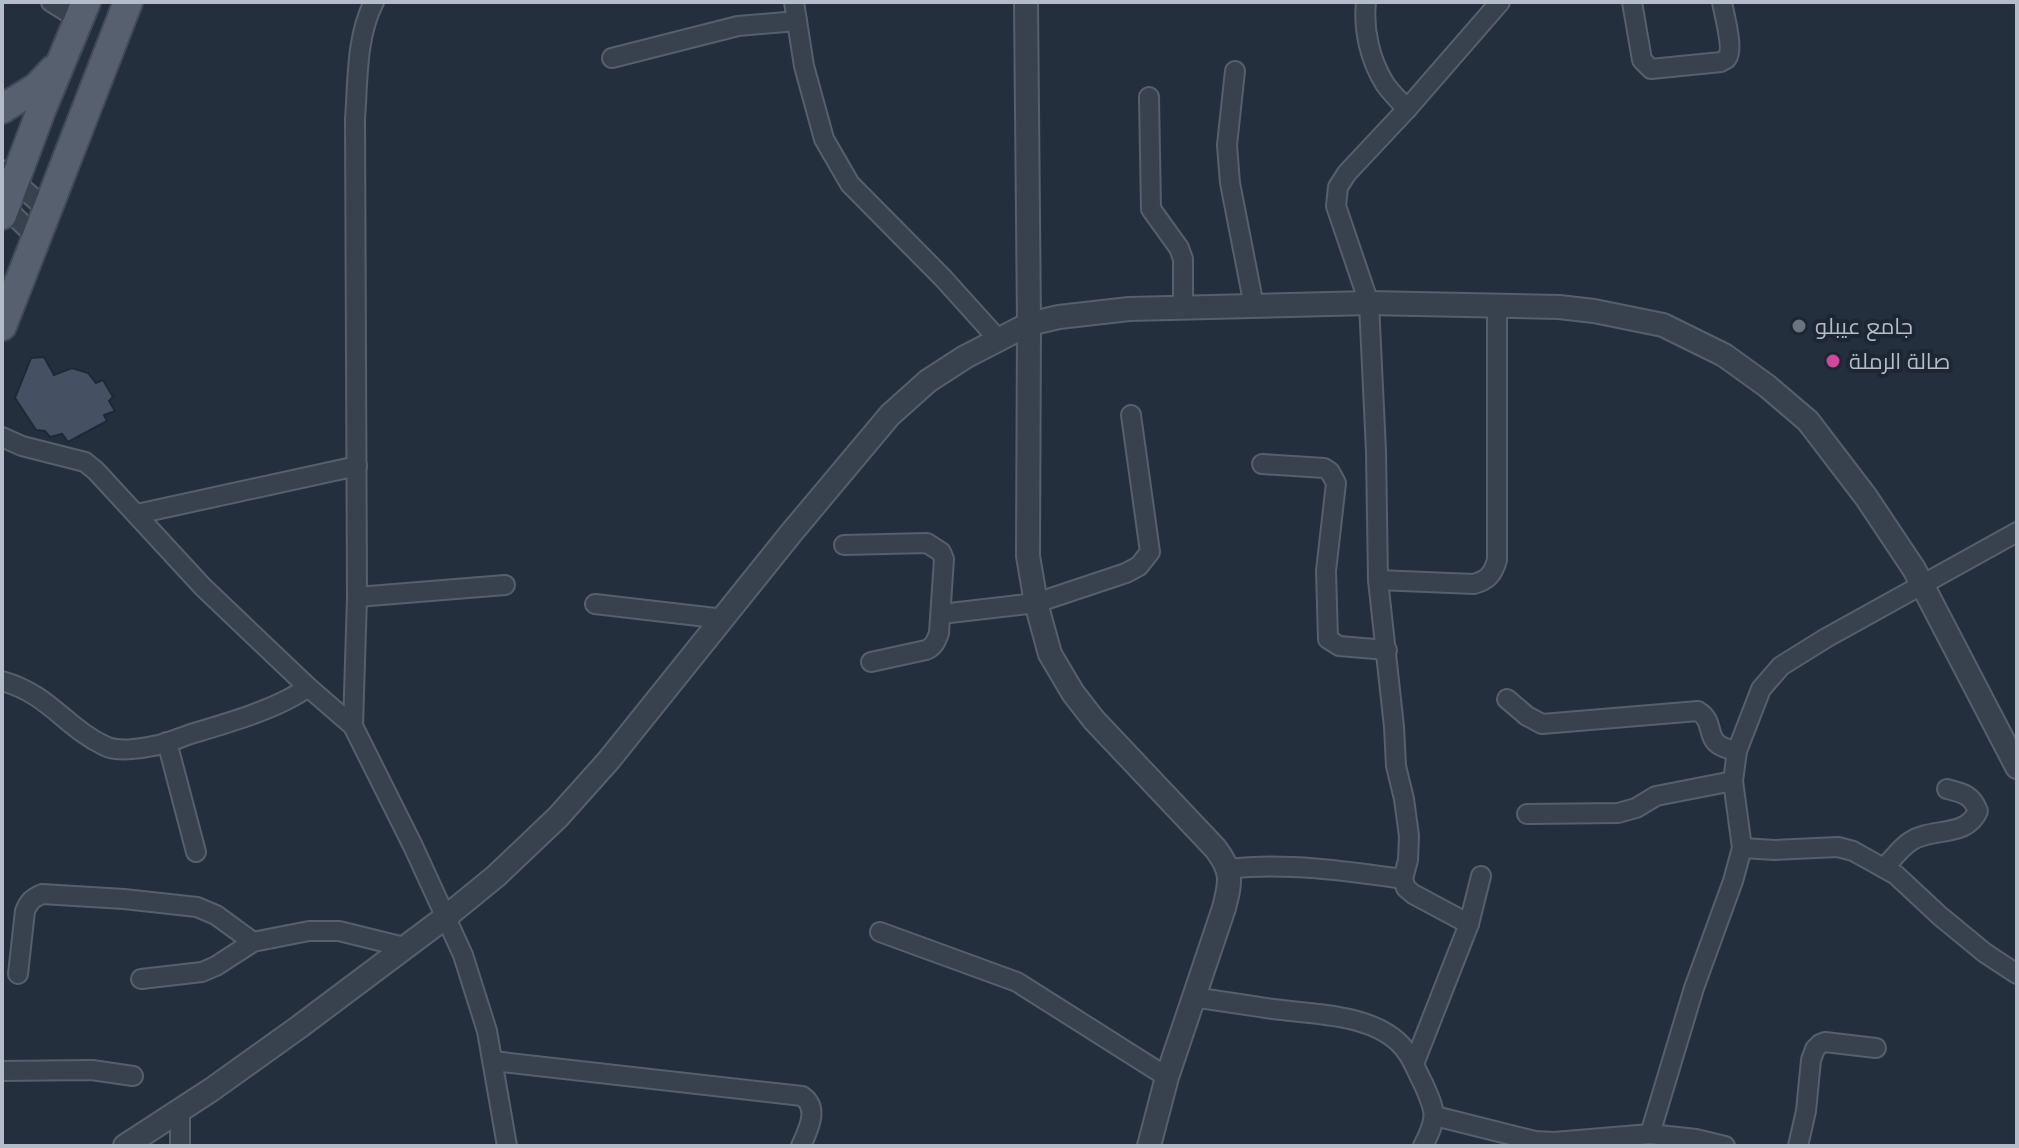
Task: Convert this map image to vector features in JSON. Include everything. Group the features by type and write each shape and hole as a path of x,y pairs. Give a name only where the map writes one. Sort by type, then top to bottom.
{"main road":[{"path":"2,326 128,2"},
{"path":"5,196 82,10"},
{"path":"2,109 37,87 62,60"}],"street":[{"path":"51,2 82,10"},
{"path":"353,726 357,597 355,119 359,57 366,18 374,2"},
{"path":"1026,2 1028,556 1036,603 1050,654 1073,693 1094,720 1215,848 1228,869 1230,884 1167,1077 1149,1146"},
{"path":"1366,2 1366,39 1386,84 1407,109"},
{"path":"1469,924 1413,894 1406,888 1403,879 1409,836 1396,766 1378,580 1369,303 1336,206 1338,187 1347,173 1500,2"},
{"path":"1632,2 1642,60 1651,69 1726,59 1730,47 1722,2"},
{"path":"612,58 796,11 804,66 824,139 850,184 998,339"},
{"path":"1235,71 1227,145 1230,183 1254,306"},
{"path":"1149,97 1151,209 1179,248 1183,259 1183,307"},
{"path":"5,196 46,209"},
{"path":"5,196 37,238"},
{"path":"125,1146 299,1027 447,916 516,858 609,760 890,415 928,381 1029,324 1096,312 1369,303 1559,307 1663,325 1724,355 1808,421 1866,497 1924,585 2017,767"},
{"path":"1378,580 1474,584 1485,581 1493,573 1497,560 1497,306"},
{"path":"941,614 1036,603 1139,566 1150,552 1131,415"},
{"path":"2,437 22,446 85,462 106,479 203,587 353,726 447,916 463,955 487,1031 507,1146"},
{"path":"1262,464 1324,468 1334,477 1336,483 1326,571 1328,639 1339,646 1387,650"},
{"path":"137,514 357,466"},
{"path":"1650,1134 1694,988 1742,848 1733,781 1737,751 1761,689 1781,666 1826,638 2017,532"},
{"path":"844,545 927,543 941,552 944,559 939,633 931,648 871,662"},
{"path":"357,597 505,585"},
{"path":"595,604 724,619"},
{"path":"2,681 37,695 94,740 109,748 153,746 167,742 256,712 308,687"},
{"path":"1507,699 1542,724 1698,711 1703,714 1715,743 1721,748 1737,751"},
{"path":"167,742 196,852"},
{"path":"1527,814 1618,813 1636,808 1656,796 1733,781"},
{"path":"1884,868 1911,841 1955,831 1974,821 1978,811 1966,793 1947,789"},
{"path":"1742,848 1838,847 1853,851 1896,875 1973,944 2017,974"},
{"path":"1228,869 1279,866 1403,879"},
{"path":"1414,1064 1469,924 1481,876"},
{"path":"18,974 25,911 28,903 42,894 197,907 216,915 253,942"},
{"path":"141,979 202,972 253,942 309,931 339,931 404,947"},
{"path":"880,932 1017,982 1167,1077"},
{"path":"1193,997 1369,1024 1396,1040 1414,1064 1431,1099 1435,1116 1423,1146"},
{"path":"1798,1146 1815,1049 1825,1042 1876,1048"},
{"path":"493,1061 795,1094 807,1099 812,1110 801,1146"},
{"path":"2,1071 92,1070 133,1076"},
{"path":"180,1111 180,1146"},
{"path":"1435,1116 1535,1141 1650,1134 1725,1146"}],"building":[{"path":"44,357 54,375 72,368 88,373 96,383 103,380 113,397 109,401 115,411 104,415 107,421 68,442 62,434 50,437 45,431 36,430 15,398 31,358"}],"place":[{"name":"جامع عيبلو","path":"1799,326"},
{"name":"صالة الرملة","path":"1833,361"}]}
